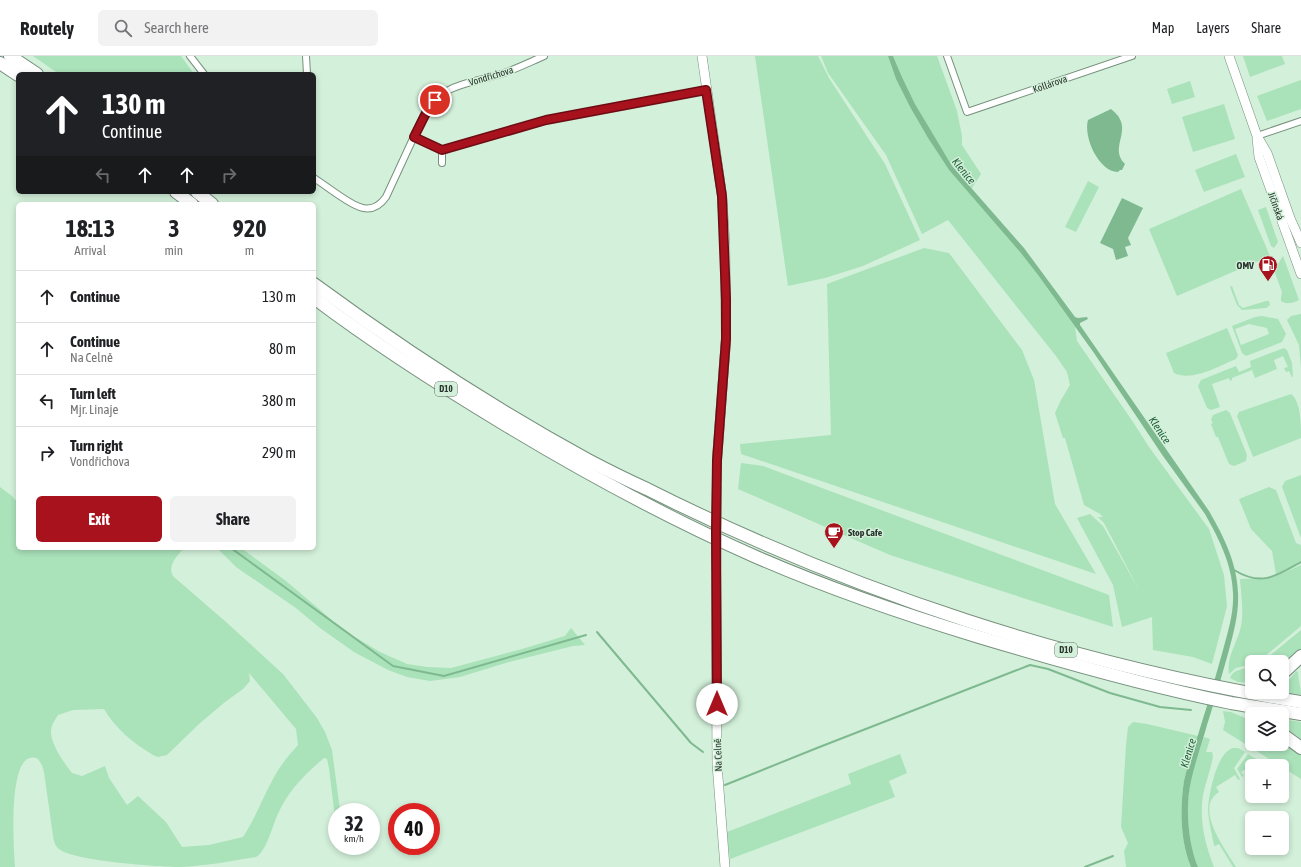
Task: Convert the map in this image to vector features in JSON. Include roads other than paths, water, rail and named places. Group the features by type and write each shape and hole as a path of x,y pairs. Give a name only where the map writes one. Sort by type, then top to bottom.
{"highway":[{"path":"10,56 34,72"},
{"path":"0,63 16,74"},
{"path":"179,194 189,202"},
{"path":"200,194 210,202"},
{"name":"D10","path":"316,285 410,352 486,400 589,460 731,530 887,594 940,612 1192,688 1233,703 1301,714"},
{"name":"D10","path":"316,299 417,370 551,452 674,519 756,557 816,582 939,625 1072,664 1192,688 1236,691 1301,702"},
{"path":"1289,667 1301,656"},
{"path":"1236,691 1245,689"},
{"path":"1233,703 1245,710"},
{"path":"1289,739 1301,748"}],"street":[{"path":"190,56 202,72"},
{"path":"306,56 307,72"},
{"name":"Vondřichova","path":"316,179 354,206 367,208 376,206 384,201 428,109 441,94 457,86 500,74 544,56"},
{"path":"414,137 442,150 546,120 706,90 702,56"},
{"name":"Kollárova","path":"947,56 967,112 1130,56"},
{"name":"Jičínská","path":"1229,56 1257,136 1267,153 1290,218 1301,243"},
{"name":"Na Celně","path":"706,90 722,196 725,245 726,339 717,460 716,572 717,764 725,867"},
{"path":"1257,136 1301,121"},
{"name":"Jičínská","path":"1257,136 1259,158 1301,274"},
{"path":"442,150 442,163"}],"waterway":[{"path":"234,550 393,666 444,676 586,635"},
{"path":"1234,570 1244,575 1261,579 1269,578 1284,572 1301,562"},
{"path":"597,632 691,743 703,752"},
{"path":"725,785 1030,665 1048,669 1110,693 1160,707 1191,710"},
{"path":"1085,867 1113,856"}],"place":[{"name":"OMV","path":"1268,282"},
{"name":"Stop Cafe","path":"834,549"}],"water label":[{"name":"Klenice","path":"964,171"},
{"name":"Klenice","path":"1160,430"},
{"name":"Klenice","path":"1188,753"}]}
